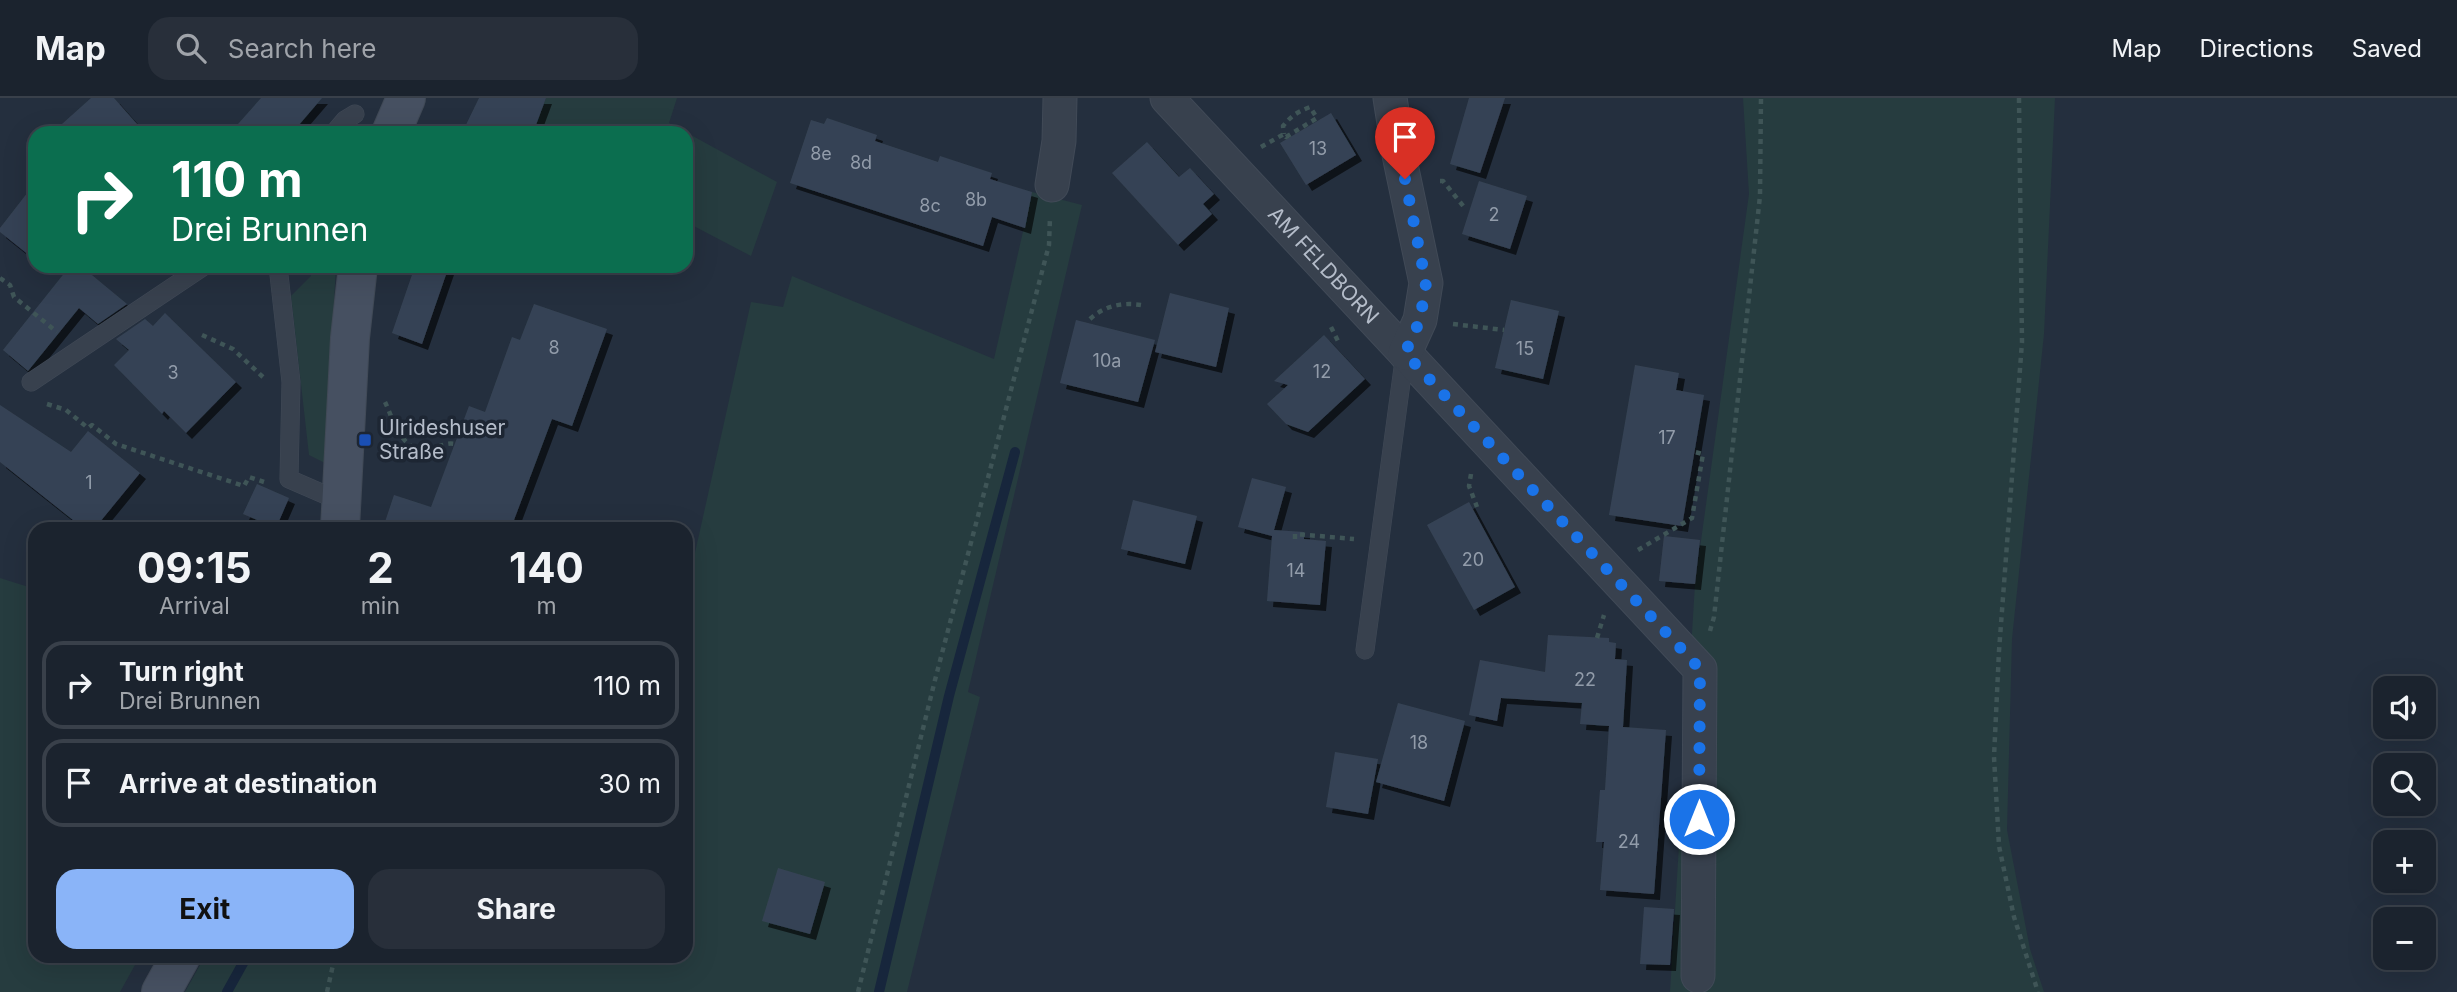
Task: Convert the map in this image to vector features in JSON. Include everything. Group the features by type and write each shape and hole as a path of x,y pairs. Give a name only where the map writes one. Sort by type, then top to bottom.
{"street":[{"path":"394,126 406,98"},
{"path":"1052,185 1059,141 1060,98"},
{"name":"AM FELDBORN","path":"1167,98 1700,669"},
{"path":"1390,98 1426,283 1420,320 1405,353"},
{"path":"341,515 347,395 357,273"},
{"path":"1698,976 1700,669"},
{"path":"161,992 177,963"}],"lane":[{"path":"340,126 355,114"},
{"path":"31,382 194,273"},
{"path":"279,273 291,382 289,479 341,515"},
{"path":"1365,650 1405,353"}],"path":[{"path":"1700,669 1714,617 1759,209 1761,98"},
{"path":"2019,98 2022,342 1999,651 1994,757 1999,846 2014,917 2038,992"},
{"path":"1310,107 1317,118 1306,126 1286,137 1284,134 1283,126 1289,118 1294,113 1310,107"},
{"path":"858,992 935,680 1049,245 1052,185"},
{"path":"0,278 10,285 14,297 62,335 57,365"},
{"path":"1090,318 1099,310 1116,305 1141,305"},
{"path":"1457,324 1504,330"},
{"path":"202,335 233,349 267,382 291,382"},
{"path":"31,382 43,403 66,410 88,428 92,425 116,444 244,486 250,477 265,483 289,479"},
{"path":"347,395 384,400 398,432 409,446 424,450 455,443"},
{"path":"1607,569 1692,518 1703,454 1695,452"},
{"path":"1295,539 1296,534 1379,541"},
{"path":"327,992 333,963"}],"green space":[{"path":"546,98 677,98 669,123 674,126 536,126"},
{"path":"1743,98 2055,98 2044,334 2012,639 2007,830 2030,949 2044,992 1670,992 1695,584 1749,194"},
{"path":"693,136 777,182 751,256 693,226"},
{"path":"1032,192 1082,205 968,692 980,697 907,992 185,992 201,963 693,963 693,562 751,302 783,307 792,276 994,359"},
{"path":"311,273 336,273 325,463 309,455 291,296 311,276"},
{"path":"0,578 28,587 28,963 136,963 120,992 0,992"}],"building":[{"path":"91,98 114,98 139,126 60,126"},
{"path":"261,98 322,98 298,126 236,126"},
{"path":"479,98 546,98 536,126 465,126"},
{"path":"1469,98 1505,98 1480,173 1450,164"},
{"path":"1331,113 1356,155 1306,185 1280,143"},
{"path":"827,118 877,135 875,141 938,162 940,156 992,173 990,179 1032,192 1025,228 992,217 983,246 790,183 811,120 824,124"},
{"path":"1147,142 1179,177 1190,168 1214,194 1203,204 1212,214 1178,245 1112,173"},
{"path":"1479,181 1527,196 1510,249 1462,234"},
{"path":"28,192 28,254 0,232 0,228"},
{"path":"64,273 89,273 127,304 98,324 79,308 28,371 3,350"},
{"path":"413,273 447,273 422,344 392,333"},
{"path":"1170,293 1229,308 1216,367 1155,352"},
{"path":"1511,300 1559,311 1543,379 1495,368"},
{"path":"534,304 607,329 572,426 552,419 513,522 385,522 394,495 431,507 469,406 485,412 512,337 520,340"},
{"path":"165,313 236,382 186,433 164,411 162,414 114,365 129,350 116,339 145,319 153,326"},
{"path":"1076,320 1155,340 1138,402 1060,383"},
{"path":"1324,335 1365,379 1308,432 1286,424 1267,404 1288,385 1274,381"},
{"path":"1635,365 1679,373 1676,390 1704,395 1682,526 1609,515"},
{"path":"0,405 71,452 88,431 140,473 100,522 75,522 0,462"},
{"path":"1252,478 1286,487 1274,530 1304,532 1304,539 1326,541 1320,605 1267,601 1272,536 1238,527"},
{"path":"257,484 289,498 279,522 262,522 243,514"},
{"path":"1133,500 1197,516 1185,564 1121,549"},
{"path":"1469,502 1515,587 1474,610 1427,525"},
{"path":"1664,536 1700,540 1695,584 1659,581"},
{"path":"1548,635 1609,638 1609,642 1616,643 1615,659 1627,660 1623,727 1666,730 1654,894 1600,890 1604,842 1596,842 1600,790 1605,790 1609,726 1580,724 1582,703 1501,698 1497,721 1469,715 1480,660 1545,672"},
{"path":"1398,703 1465,721 1444,801 1376,782"},
{"path":"1335,752 1378,759 1368,814 1326,807"},
{"path":"778,868 825,882 810,934 762,921"},
{"path":"1644,907 1674,909 1670,965 1640,964"}],"waterway":[{"path":"879,992 949,696 1015,452"},
{"path":"227,992 243,963"}],"place":[{"name":"Ulrideshuser Straße","path":"365,440"}],"route":[{"path":"1405,179 1426,283 1420,320 1405,353 1700,669 1699,819"}]}
